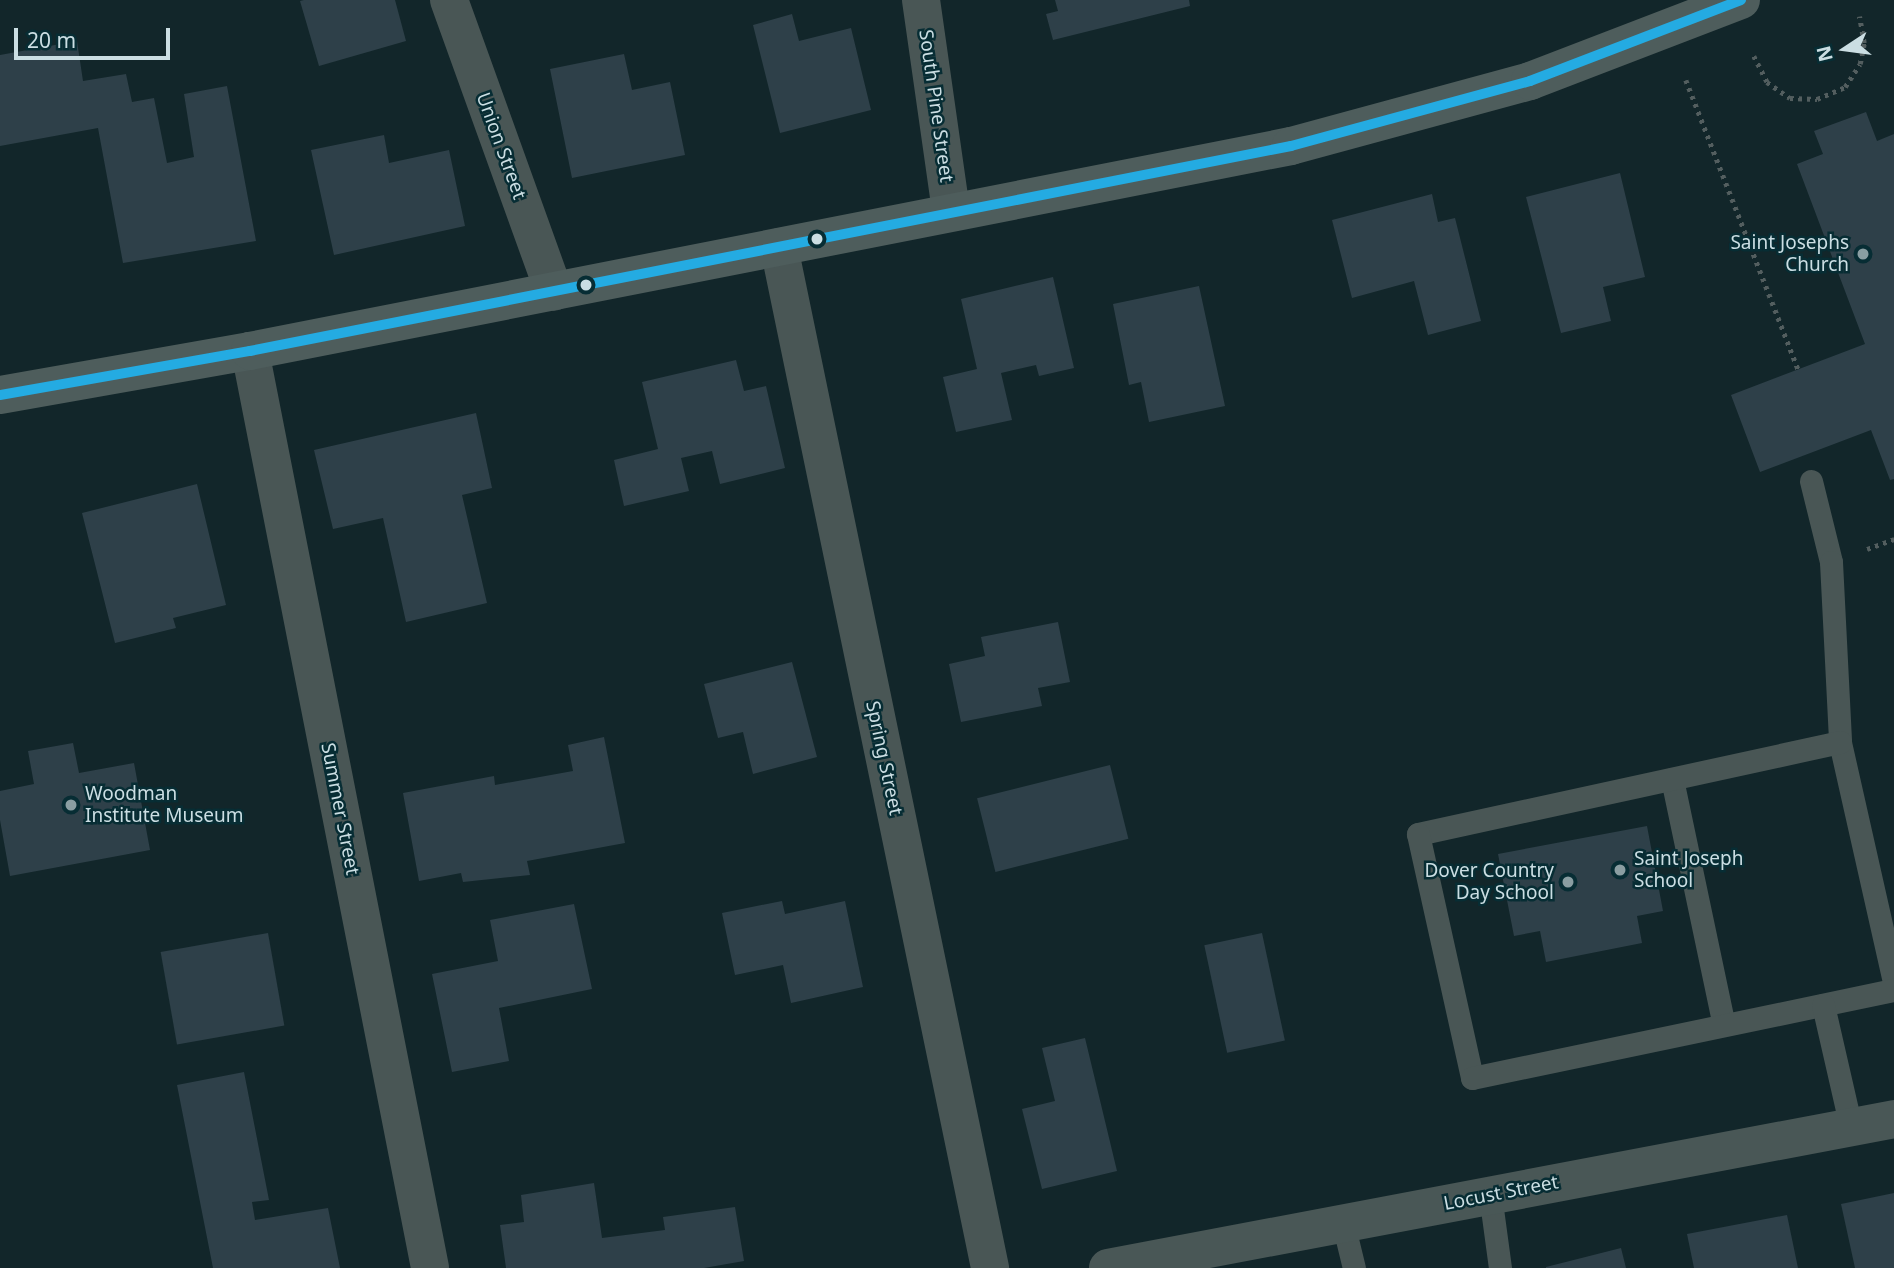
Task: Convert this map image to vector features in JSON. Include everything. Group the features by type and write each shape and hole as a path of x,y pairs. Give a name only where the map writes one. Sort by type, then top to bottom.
{"main road":[{"path":"0,395 250,351 1304,143 1530,80 1741,0"}],"street":[{"name":"Union Street","path":"449,0 554,292"},
{"name":"South Pine Street","path":"920,0 951,212"},
{"name":"Spring Street","path":"779,247 990,1268"},
{"name":"Summer Street","path":"250,351 430,1268"},
{"name":"Locust Street","path":"1108,1268 1894,1119"}],"lane":[{"path":"1811,481 1831,562 1840,743 1894,982"},
{"path":"1840,743 1418,834 1472,1078 1894,990"},
{"path":"1672,779 1724,1025"},
{"path":"1823,1005 1852,1127"},
{"path":"1490,1195 1500,1268"},
{"path":"1343,1223 1354,1268"}],"path":[{"path":"1754,56 1768,82 1790,98 1817,99 1845,87 1860,64 1864,43 1859,16"},
{"path":"1686,80 1798,369"}],"building":[{"path":"395,0 406,41 319,66 300,1"},
{"path":"1055,0 1189,0 1190,6 1053,40 1046,14 1058,11"},
{"path":"792,14 799,41 851,28 871,110 780,133 753,25"},
{"path":"77,41 83,81 126,74 132,102 154,98 167,163 194,157 184,94 227,86 256,241 123,263 98,128 0,146 0,55"},
{"path":"624,54 632,90 670,82 685,155 572,178 550,69"},
{"name":"Saint Josephs Church","path":"1866,112 1877,141 1894,134 1894,479 1890,480 1871,430 1760,472 1731,395 1865,344 1797,164 1823,154 1814,131"},
{"path":"384,135 389,163 449,150 465,226 334,255 311,150"},
{"path":"1620,173 1645,277 1603,287 1611,321 1561,333 1526,197"},
{"path":"1432,194 1438,222 1455,218 1481,321 1428,335 1414,281 1352,298 1332,220"},
{"path":"1053,277 1074,368 1039,376 1036,365 1001,373 1012,420 956,432 943,377 977,369 961,299"},
{"path":"1199,286 1225,406 1149,422 1141,382 1129,385 1113,304"},
{"path":"736,360 744,391 766,386 785,468 720,484 712,451 681,458 689,491 624,506 614,460 658,449 642,382"},
{"path":"476,413 492,488 462,495 487,603 406,622 383,518 333,529 314,450"},
{"path":"197,484 226,605 173,618 176,628 115,643 82,513"},
{"path":"1058,622 1070,682 1038,688 1042,706 961,722 949,664 985,656 981,637"},
{"path":"792,662 817,757 753,774 743,732 718,738 704,684"},
{"path":"604,737 625,843 527,861 530,875 463,882 461,873 419,881 403,793 494,776 495,785 573,771 568,745"},
{"name":"Woodman Institute Museum","path":"73,743 79,773 134,763 150,850 10,876 0,820 0,791 34,784 28,751"},
{"path":"1110,765 1128,839 995,872 977,798"},
{"path":"1647,826 1663,911 1637,916 1642,943 1546,962 1540,931 1514,936 1498,854"},
{"path":"782,901 785,914 845,901 863,987 791,1003 783,965 735,975 722,913"},
{"path":"574,904 592,989 499,1008 509,1061 452,1072 432,974 498,961 490,920"},
{"path":"268,933 284,1026 177,1044 161,952"},
{"path":"1262,933 1285,1041 1227,1053 1204,945"},
{"path":"1085,1038 1117,1171 1042,1189 1022,1109 1055,1101 1042,1048"},
{"path":"244,1072 269,1200 252,1202 255,1220 328,1208 340,1268 213,1268 177,1085"},
{"path":"594,1183 602,1238 665,1230 663,1217 735,1207 744,1261 704,1268 506,1268 500,1225 524,1222 521,1195"},
{"path":"1894,1193 1894,1268 1855,1268 1841,1204"},
{"path":"1787,1215 1798,1268 1694,1268 1687,1234"},
{"path":"1621,1248 1626,1268 1546,1268 1546,1267"}],"transit line":[{"path":"0,395 250,351 1291,146 1530,81 1741,0"}],"place":[{"name":"Saint Josephs Church","path":"1863,254"},
{"name":"Woodman Institute Museum","path":"71,805"},
{"name":"Saint Joseph School","path":"1620,870"},
{"name":"Dover Country Day School","path":"1568,882"}]}
